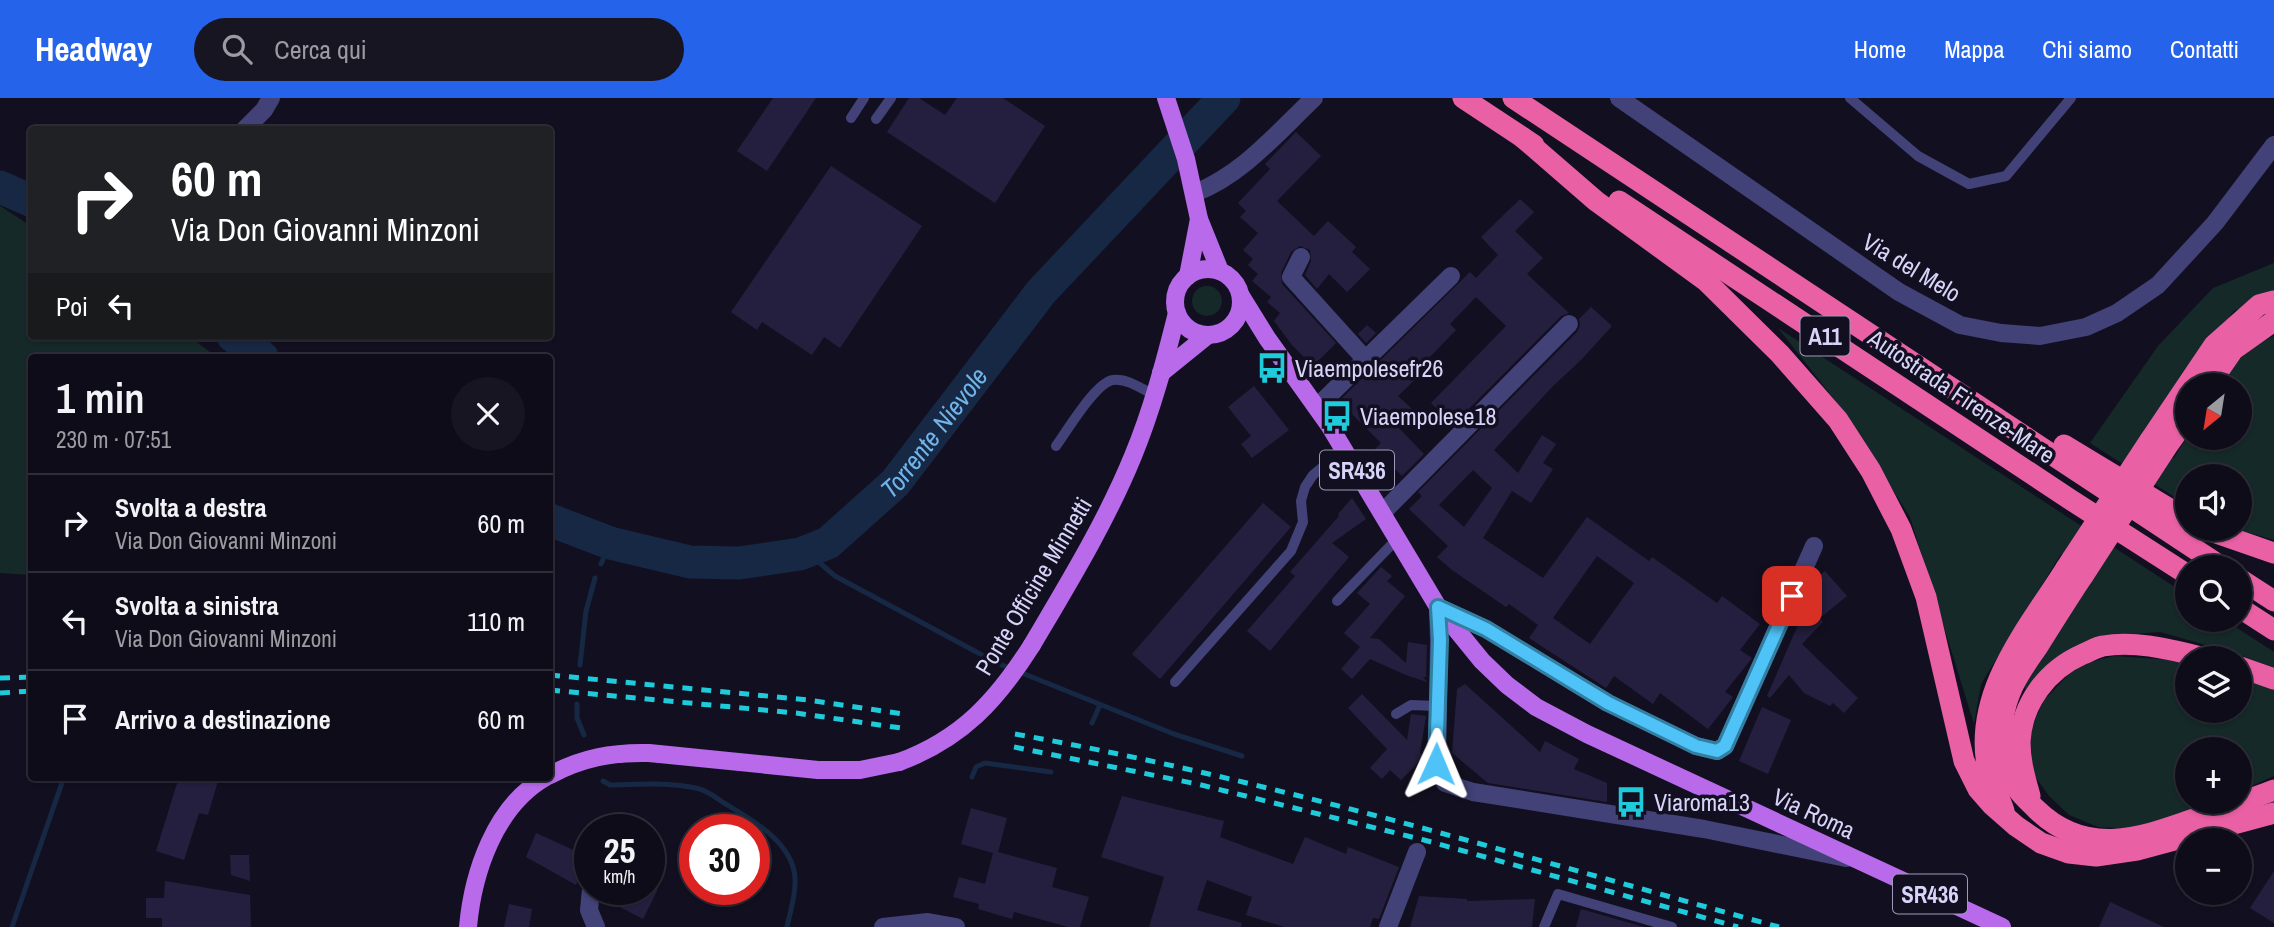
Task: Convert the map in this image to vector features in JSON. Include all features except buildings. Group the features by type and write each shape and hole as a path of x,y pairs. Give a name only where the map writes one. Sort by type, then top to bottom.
{"highway":[{"name":"Autostrada Firenze-Mare","path":"1463,98 2175,567"},
{"name":"Autostrada Firenze-Mare","path":"1513,98 2204,555"},
{"path":"1522,137 1595,201 1706,281 1780,354 1838,420 1857,446 1889,503 1926,597 1960,749 1967,769 1978,789 2005,816 2041,843 2069,853 2096,856 2137,850 2267,818"},
{"path":"1805,291 1953,373 2096,466 2175,512"},
{"path":"2005,816 1987,767 1985,747 1988,710 2004,667 2074,572 2158,444 2214,345 2259,304 2274,301"},
{"path":"2217,373 2233,350 2274,321"},
{"path":"2158,444 2175,429"},
{"path":"2239,541 2274,553"},
{"path":"2074,572 2006,705 2002,728 2009,775 2019,793 2053,824 2067,831 2096,839 2124,839 2155,833 2274,790"},
{"path":"2252,586 2270,597"},
{"path":"2252,616 2274,630"},
{"path":"2032,805 2021,756 2022,726 2039,688 2066,662 2102,646 2144,645 2175,652"},
{"path":"2252,671 2274,679"}],"main road":[{"path":"1167,102 1186,159 1199,219 1220,271 1236,284 1241,296 1240,310 1235,322 1220,333 1208,335 1189,329 1177,313 1176,293 1188,276 1199,219"},
{"path":"1188,276 1206,269 1220,271"},
{"name":"SR436","path":"1241,296 1344,449 1438,607"},
{"name":"Ponte Officine Minnetti","path":"553,774 586,759 626,752 818,770 860,770 899,762 938,745 960,731 999,692 1019,666 1055,607 1111,503 1133,455 1154,395 1177,313"},
{"name":"SR436","path":"1235,322 1267,338"},
{"path":"1161,373 1208,335"},
{"name":"Via Roma","path":"1438,607 1482,661 1536,707 1587,734 2003,927"},
{"name":"Ponte Officine Minnetti","path":"468,927 475,884 494,834 508,812 528,790 541,781"}],"street":[{"path":"248,126 264,110 271,98"},
{"path":"1195,194 1212,187 1238,169 1314,98"},
{"name":"Via del Melo","path":"1628,101 1899,292 1959,325 2040,336 2087,327 2118,313 2158,285 2215,223 2274,145"},
{"path":"1301,257 1291,276 1366,360"},
{"path":"1317,407 1451,276"},
{"path":"1383,512 1569,324"},
{"path":"1437,706 1440,640 1438,607 1486,629 1608,703 1696,746 1717,751 1725,746 1814,547"},
{"name":"Via Roma","path":"1437,706 1437,770 1445,783 1473,792 1704,829 1858,860"},
{"path":"1768,842 1802,834"},
{"path":"1388,927 1417,852"},
{"path":"589,905 596,927"},
{"path":"883,927 928,922 948,925"}],"lane":[{"path":"851,118 864,98"},
{"path":"876,120 891,98"},
{"path":"1850,98 1918,156 1969,184 2006,176 2071,98"},
{"path":"1056,446 1100,387 1111,380 1126,381 1154,395"},
{"path":"1175,682 1291,551 1303,522 1301,501 1305,487 1312,475 1344,449"},
{"path":"1337,601 1398,538"},
{"path":"1396,714 1411,705 1437,706"},
{"path":"1544,927 1558,894 1672,927"}],"green space":[{"path":"0,206 28,224 28,340 194,340 212,354 28,354 28,575 0,573"},
{"path":"2274,263 2274,292 2234,311 2187,373 2175,373 2175,389 2139,437 2174,458 2179,450 2252,450 2252,373 2228,373 2256,345 2274,336 2274,540 2252,534 2252,464 2175,464 2175,497 2090,443 2158,346 2213,288"},
{"path":"1207,286 1213,287 1221,295 1221,307 1213,315 1207,316 1201,315 1193,307 1192,301 1193,295 1201,287"},
{"path":"1778,328 2175,587 2175,632 2243,632 2274,652 2274,668 2252,660 2252,646 2209,646 2160,632 2094,637 2042,670 2027,691 2023,686 2095,574 2061,554 1981,684 1974,724 1910,517 1841,408"},
{"path":"2114,656 2175,660 2175,723 2252,723 2252,682 2274,689 2274,776 2252,786 2252,737 2175,737 2175,814 2178,814 2133,829 2098,827 2069,815 2049,796 2032,772 2028,737 2043,701 2078,665"}],"waterway":[{"name":"Torrente Nievole","path":"553,521 610,543 690,562 739,563 800,554 828,543 895,483 1041,292 1224,98"},
{"name":"Torrente Nievole","path":"0,187 28,199"},
{"name":"Torrente Nievole","path":"239,340 258,354"},
{"path":"601,564 610,543"},
{"path":"807,552 835,576 997,663 1174,734 1242,756"},
{"path":"580,665 586,611 595,578"},
{"path":"577,704 577,718 584,735"},
{"path":"1092,723 1100,705"},
{"path":"972,777 976,767 985,763 1051,772"},
{"path":"12,927 63,781"},
{"path":"603,781 610,785 664,784 700,789 758,825 779,843 793,866 795,891 787,927"}],"railway":[{"path":"553,675 808,700 903,714"},
{"path":"0,678 28,677"},
{"path":"553,690 796,713 901,728"},
{"path":"0,693 28,691"},
{"path":"1015,734 1304,797 1779,927"},
{"path":"1014,747 1197,784 1424,840 1738,927"}],"place":[{"name":"Viaempolesefr26","path":"1272,368"},
{"name":"Viaempolese18","path":"1337,416"},
{"name":"Viaroma13","path":"1631,802"}],"route":[{"path":"1436,764 1440,640 1438,607 1486,629 1608,703 1696,746 1717,751 1725,746 1792,596"}]}
